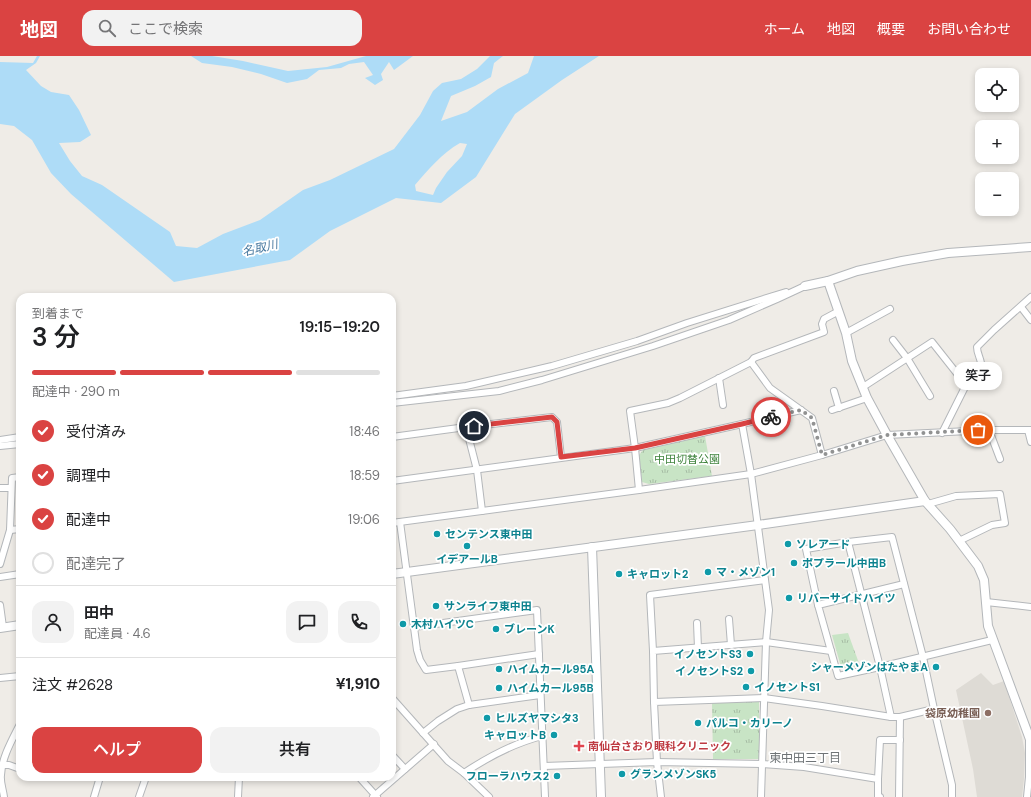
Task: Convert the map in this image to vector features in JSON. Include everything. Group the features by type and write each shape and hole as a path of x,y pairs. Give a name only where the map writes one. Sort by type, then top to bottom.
{"street":[{"path":"396,395 466,386 552,366 637,341 756,300 828,281 857,271 948,253 1031,246"},
{"path":"828,281 846,333 852,361 867,398 927,503 978,566 984,580 988,626 992,640 1030,740 1027,797"},
{"path":"396,403 499,391 542,380 653,346 729,320 805,286"},
{"path":"942,433 966,385 981,363 977,353 977,348 994,330 1031,297"},
{"path":"1021,307 1031,320"},
{"path":"846,333 890,309"},
{"path":"639,490 630,411 668,403 751,362 754,358 824,332 822,324 824,319 839,312"},
{"path":"893,340 907,358 930,396"},
{"path":"863,387 932,342 966,385"},
{"path":"751,362 770,388 812,418 822,455"},
{"path":"719,378 723,405"},
{"path":"834,391 839,408"},
{"path":"832,410 867,398"},
{"path":"396,480 635,448 801,410"},
{"path":"396,436 552,417 557,422 561,457"},
{"path":"742,424 751,474 769,610 766,642 761,797"},
{"path":"466,427 477,470 482,511"},
{"path":"989,430 1000,459"},
{"path":"396,522 751,474 822,455 887,435 989,430 1029,430 1031,442"},
{"path":"0,440 16,438"},
{"path":"0,446 16,444"},
{"path":"0,564 10,530 12,478 16,478"},
{"path":"0,488 12,488"},
{"path":"396,573 927,503 956,496 1000,494 1005,523 992,525 958,540"},
{"path":"400,522 417,650 420,660 426,670 539,654"},
{"path":"10,530 16,529"},
{"path":"952,797 952,785 922,657 892,537 806,549 818,605 838,676 880,667 922,657 992,640"},
{"path":"848,542 880,667 891,717"},
{"path":"592,547 602,797"},
{"path":"0,577 16,575"},
{"path":"661,797 657,762 650,595 765,580"},
{"path":"818,605 904,584"},
{"path":"986,602 1031,608"},
{"path":"0,605 1,627 16,625"},
{"path":"414,626 537,610 545,797"},
{"path":"729,620 731,645"},
{"path":"697,623 698,648"},
{"path":"653,651 766,642 831,651"},
{"path":"458,666 469,705"},
{"path":"0,678 16,676"},
{"path":"423,733 457,709 469,705 540,695"},
{"path":"654,702 764,698 891,717 900,717 934,710"},
{"path":"396,703 448,760 489,797"},
{"path":"899,797 900,717"},
{"path":"4,797 1,782 1,765 16,732"},
{"path":"464,773 507,748 526,740 542,736"},
{"path":"880,797 878,797 878,779 880,740 900,740"},
{"path":"396,776 434,744"},
{"path":"396,760 404,769"},
{"path":"544,766 657,762 762,764 804,767 878,779"},
{"path":"1,765 9,765 16,768"},
{"path":"94,797 99,781"},
{"path":"139,797 145,781"},
{"path":"238,781 238,797"},
{"path":"362,781 375,796 391,781"}],"shaded area":[{"name":"袋原幼稚園","path":"981,673 993,685 1004,681 1022,737 1025,753 1022,797 977,797 973,769 956,690"}],"green space":[{"name":"中田切替公園","path":"705,436 712,476 649,484 642,482 639,455 643,450"},
{"path":"848,633 860,666 848,669 841,667 832,635"},
{"path":"759,701 759,759 713,759 712,703"}],"water":[{"name":"名取川","path":"37,56 40,56 36,63 26,70 41,86 51,92 69,95 79,110 91,135 80,142 59,143 70,161 82,176 102,185 170,232 176,246 197,248 223,234 260,220 303,190 330,180 394,149 420,115 433,91 442,83 461,79 477,69 490,56 503,56 494,63 491,77 475,86 451,96 441,121 467,112 498,89 528,73 534,56 599,56 562,80 515,114 476,177 441,203 396,198 330,231 290,260 174,282 71,194 51,173 32,140 14,126 0,124 0,62 33,63","holes":["460,143 467,144 462,156 447,172 433,195 416,191 415,185 441,157"]},
{"path":"191,56 212,56 288,71 327,67 366,56 413,56 394,70 389,62 381,74 383,80 375,85 365,78 373,75 364,62 349,64 341,68 319,70 307,79 287,83 261,74 232,67 202,63"}],"way so far":[{"path":"771,417 801,410 812,418 822,455 887,435 978,430"}],"place":[{"name":"笑子","path":"978,430"},
{"name":"センテンス東中田","path":"437,534"},
{"name":"ソレアード","path":"788,544"},
{"name":"イデアールB","path":"467,546"},
{"name":"ポプラール中田B","path":"794,563"},
{"name":"マ・メゾン1","path":"708,572"},
{"name":"キャロット2","path":"619,574"},
{"name":"リバーサイドハイツ","path":"789,598"},
{"name":"サンライフ東中田","path":"436,606"},
{"name":"木村ハイツC","path":"403,624"},
{"name":"ブレーンK","path":"496,629"},
{"name":"イノセントS3","path":"750,654"},
{"name":"シャーメゾンはたやまA","path":"936,667"},
{"name":"ハイムカール95A","path":"499,669"},
{"name":"イノセントS2","path":"751,671"},
{"name":"イノセントS1","path":"746,687"},
{"name":"ハイムカール95B","path":"499,688"},
{"name":"袋原幼稚園","path":"988,713"},
{"name":"ヒルズヤマシタ3","path":"487,718"},
{"name":"パルコ・カリーノ","path":"698,723"},
{"name":"キャロットB","path":"554,735"},
{"name":"南仙台さおり眼科クリニック","path":"579,746"},
{"name":"グランメゾンSK5","path":"622,774"},
{"name":"フローラハウス2","path":"557,776"}],"district":[{"name":"東中田三丁目","path":"805,758"}],"route":[{"path":"474,426 552,417 557,422 561,457 635,448 771,417"}]}
